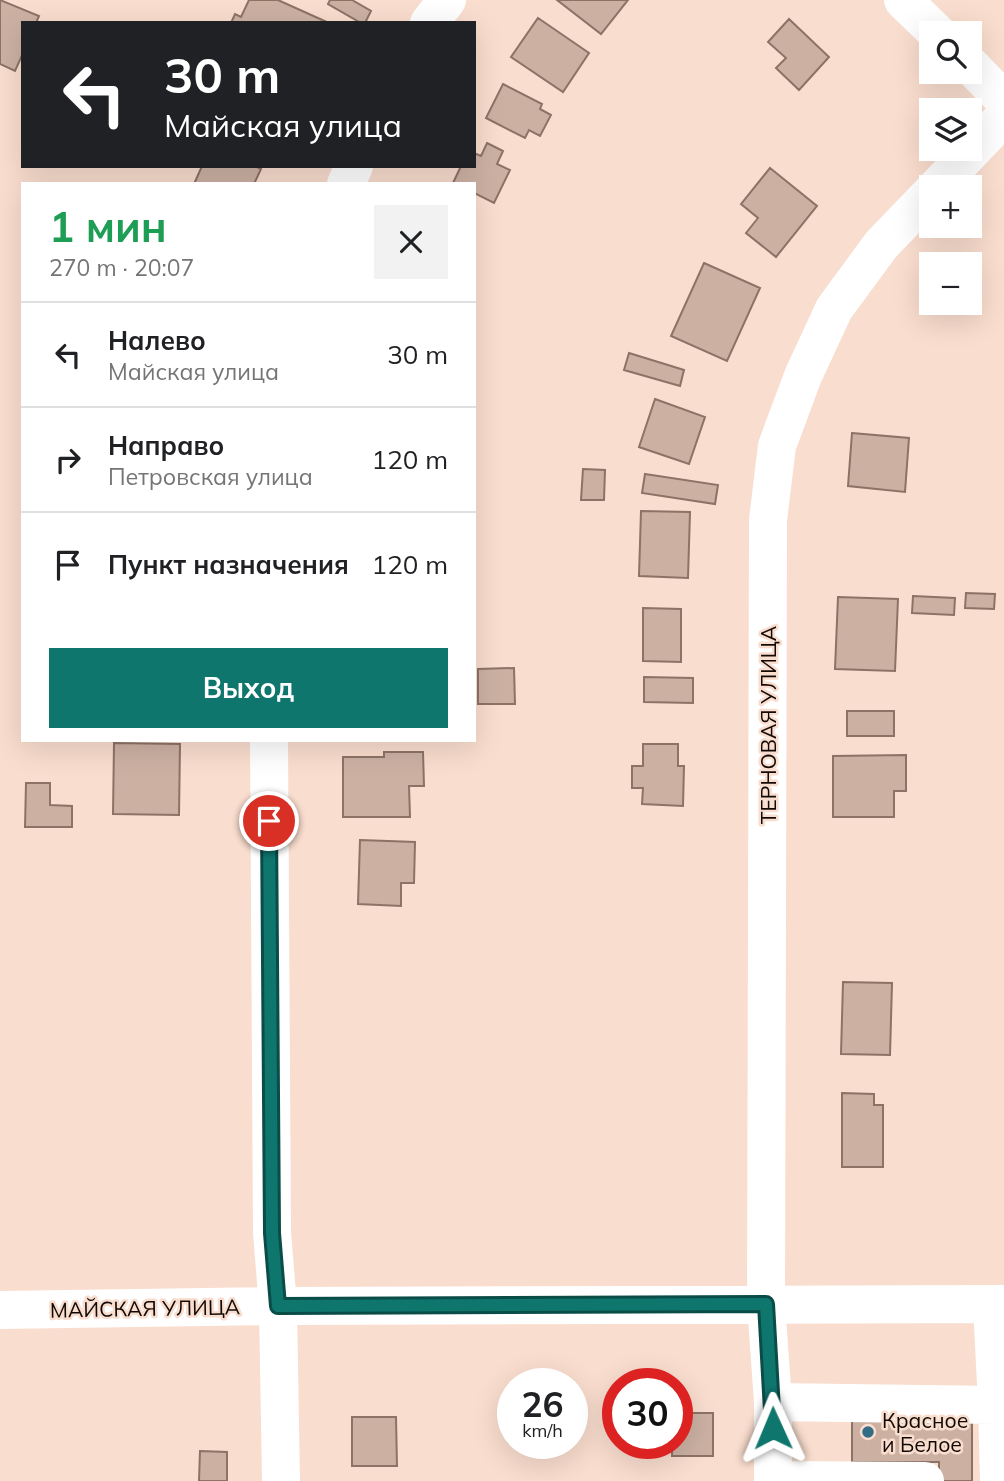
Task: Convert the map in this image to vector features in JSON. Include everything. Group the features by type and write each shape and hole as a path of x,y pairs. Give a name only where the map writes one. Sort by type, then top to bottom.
{"street":[{"path":"431,21 447,0"},
{"path":"902,0 924,21"},
{"path":"982,77 1004,100"},
{"path":"948,175 1004,117"},
{"name":"ТЕРНОВАЯ УЛИЦА","path":"774,1480 773,1402 766,1304 768,520 777,446 803,376 834,309 881,244 919,205"},
{"path":"269,742 272,1233 278,1306 281,1481"},
{"path":"998,1304 999,1481"},
{"name":"МАЙСКАЯ УЛИЦА","path":"0,1310 278,1306 998,1304"},
{"path":"773,1402 997,1405"},
{"path":"774,1480 925,1481"}],"building":[{"path":"0,0 39,16 37,21 21,21 21,58 15,71 0,64"},
{"path":"249,0 278,0 325,21 232,21 235,14 241,17"},
{"path":"330,0 352,0 371,11 366,21 358,21 328,4"},
{"path":"557,0 628,0 601,34"},
{"path":"538,18 589,53 563,92 511,57"},
{"path":"789,19 829,57 799,90 776,68 786,58 768,42"},
{"path":"503,84 542,104 540,109 551,115 540,136 529,130 525,138 486,118"},
{"path":"487,143 503,151 497,164 510,170 494,203 476,194 476,182 453,182 460,168 476,168 476,154 481,156"},
{"path":"201,168 261,169 255,182 195,182"},
{"path":"770,168 817,206 776,257 746,233 758,218 741,204"},
{"path":"704,263 760,288 727,361 671,336"},
{"path":"629,353 684,370 680,386 624,370"},
{"path":"655,399 705,417 689,464 639,447"},
{"path":"852,433 909,438 905,492 848,486"},
{"path":"583,469 605,470 604,500 581,500"},
{"path":"645,474 718,485 715,504 642,493"},
{"path":"641,511 690,512 688,578 639,576"},
{"path":"966,593 995,594 994,609 965,608"},
{"path":"913,596 955,598 954,615 912,613"},
{"path":"838,597 898,599 895,671 835,669"},
{"path":"643,608 681,609 681,662 643,661"},
{"path":"514,668 515,704 478,704 478,669"},
{"path":"644,677 693,678 693,703 644,702"},
{"path":"847,711 894,711 894,736 847,736"},
{"path":"114,743 180,744 179,815 113,814"},
{"path":"643,744 678,744 678,766 684,766 683,806 642,804 643,788 632,788 632,766 643,766"},
{"path":"384,752 423,752 424,786 409,786 410,817 343,817 343,757 384,757"},
{"path":"906,755 906,791 894,791 894,817 833,817 833,756"},
{"path":"26,783 50,783 50,805 72,806 72,827 25,827"},
{"path":"360,840 415,842 414,883 401,883 401,906 358,904"},
{"path":"843,982 892,983 890,1055 841,1054"},
{"path":"842,1093 874,1094 874,1105 883,1105 883,1167 842,1167"},
{"path":"693,1413 713,1413 713,1456 693,1456"},
{"path":"352,1417 396,1417 397,1466 352,1466"},
{"path":"852,1419 972,1420 972,1481 939,1481 939,1462 852,1462"},
{"path":"200,1451 227,1452 227,1481 199,1481"}],"place":[{"name":"Красное и Белое","path":"868,1432"}],"route":[{"path":"269,821 272,1233 278,1306 766,1304 773,1428"}]}
